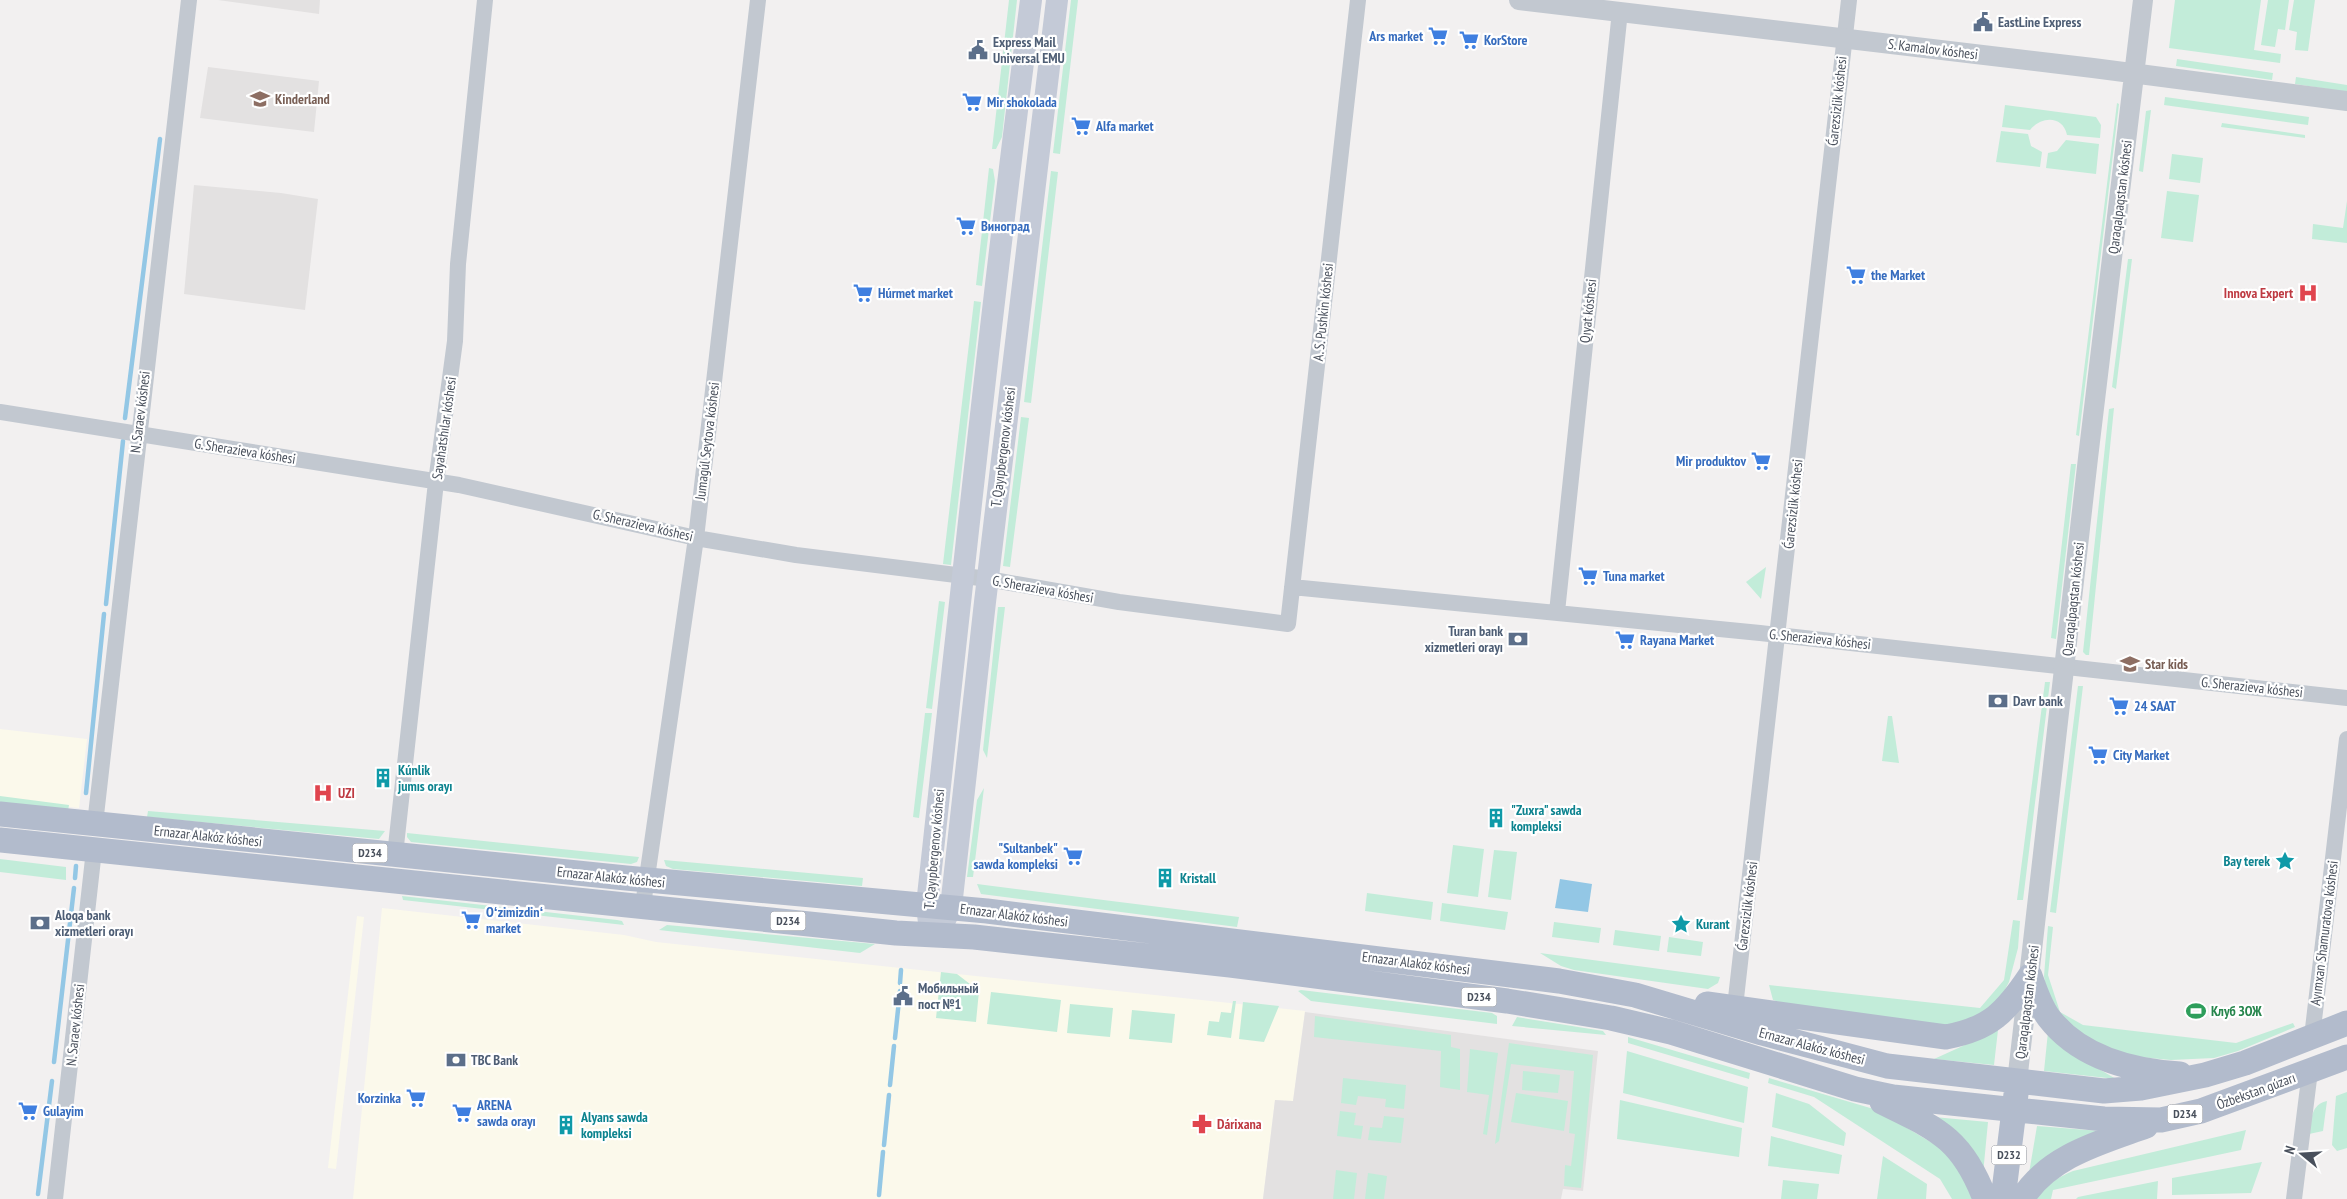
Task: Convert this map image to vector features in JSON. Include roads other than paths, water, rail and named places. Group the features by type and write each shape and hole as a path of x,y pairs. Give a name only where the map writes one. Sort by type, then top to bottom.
{"main road":[{"name":"T. Qayıpbergenov kóshesi","path":"934,936 928,920 927,905 993,297 1031,0"},
{"name":"T. Qayıpbergenov kóshesi","path":"934,936 944,922 951,907 956,869 1056,0"},
{"name":"Ernazar Alakóz kóshesi","path":"0,814 646,880 951,907 1559,981 1635,995 1758,1032 1887,1066 2017,1082"},
{"name":"Ernazar Alakóz kóshesi","path":"0,840 934,936 974,937 1377,984 1611,1018 1671,1032 1855,1089 1893,1097 2014,1110"},
{"path":"931,870 942,878 949,876 956,869"},
{"path":"1377,984 1380,959"},
{"path":"1635,995 1946,1036 1965,1033 1985,1026 2001,1014 2030,976 2049,1018 2063,1032 2092,1053 2119,1064 2140,1069 2205,1075"},
{"name":"D234","path":"2017,1082 2104,1091 2141,1088 2205,1075 2347,1023"},
{"name":"Ózbekstan gúzarı","path":"2014,1110 2104,1119 2161,1120 2201,1111 2347,1057"},
{"name":"Qaraqalpaqstan kóshesi","path":"2003,1199 2017,1082"},
{"path":"1855,1089 1940,1131 1962,1153 1978,1180 1985,1199"},
{"path":"2022,1199 2046,1170 2069,1157 2161,1120"}],"street":[{"name":"N. Saraev kóshesi","path":"94,824 189,0"},
{"name":"Sayahatshılar kóshesi","path":"395,855 436,482 455,341 458,264 485,0"},
{"name":"Jumagúl Seytova kóshesi","path":"643,905 696,538 758,0"},
{"name":"A. S. Pushkin kóshesi","path":"1288,624 1358,0"},
{"name":"S. Kamalov kóshesi","path":"1519,0 2136,73 2347,102"},
{"name":"Ǵarezsizlik kóshesi","path":"1735,1007 1849,0"},
{"name":"Qaraqalpaqstan kóshesi","path":"2017,1082 2143,0"},
{"name":"Qıyat kóshesi","path":"1557,612 1620,11"},
{"name":"G. Sherazieva kóshesi","path":"0,412 436,482 696,538 822,559 988,579 1118,602 1288,624"},
{"name":"G. Sherazieva kóshesi","path":"1292,587 1778,635 2347,698"},
{"name":"Ayımxan Shamuratova kóshesi","path":"2312,1037 2347,739"},
{"name":"N. Saraev kóshesi","path":"55,1199 94,850"},
{"path":"1735,1007 1740,1017 1758,1032"},
{"path":"2294,1199 2310,1071"}],"water":[{"path":"1560,879 1592,884 1588,912 1555,908"}],"waterway":[{"path":"125,418 160,139"},
{"path":"106,604 123,441"},
{"path":"86,793 104,614"},
{"path":"75,878 76,866"},
{"path":"54,1062 74,888"},
{"path":"900,983 901,970"},
{"path":"895,1038 900,991"},
{"path":"890,1085 894,1046"},
{"path":"38,1194 52,1081"},
{"path":"884,1145 889,1095"},
{"path":"879,1195 883,1152"}],"place":[{"name":"EastLine Express","path":"1983,22"},
{"name":"Ars market","path":"1438,36"},
{"name":"KorStore","path":"1469,40"},
{"name":"Express Mail Universal EMU","path":"978,50"},
{"name":"Kinderland","path":"260,99"},
{"name":"Mir shokolada","path":"972,102"},
{"name":"Alfa market","path":"1081,126"},
{"name":"Виноград","path":"966,226"},
{"name":"the Market","path":"1856,275"},
{"name":"Húrmet market","path":"863,293"},
{"name":"Innova Expert","path":"2308,293"},
{"name":"Mir produktov","path":"1761,461"},
{"name":"Tuna market","path":"1588,576"},
{"name":"Turan bank xizmetleri orayı","path":"1518,639"},
{"name":"Rayana Market","path":"1625,640"},
{"name":"Star kids","path":"2130,664"},
{"name":"Davr bank","path":"1998,701"},
{"name":"24 SAAT","path":"2119,706"},
{"name":"City Market","path":"2098,755"},
{"name":"Kúnlik jumıs orayı","path":"383,778"},
{"name":"UZI","path":"323,793"},
{"name":"\"Zuxra\" sawda kompleksi","path":"1496,818"},
{"name":"\"Sultanbek\" sawda kompleksi","path":"1073,856"},
{"name":"Bay terek","path":"2285,861"},
{"name":"Kristall","path":"1165,878"},
{"name":"Oʻzimizdinʻ market","path":"471,920"},
{"name":"Aloqa bank xizmetleri orayı","path":"40,923"},
{"name":"Kurant","path":"1681,924"},
{"name":"Мобильный пост №1","path":"903,996"},
{"name":"Клуб ЗОЖ","path":"2196,1011"},
{"name":"TBC Bank","path":"456,1060"},
{"name":"Korzinka","path":"416,1098"},
{"name":"Gulayim","path":"28,1111"},
{"name":"ARENA sawda orayı","path":"462,1113"},
{"name":"Dárixana","path":"1202,1124"},
{"name":"Alyans sawda kompleksi","path":"566,1125"}]}
